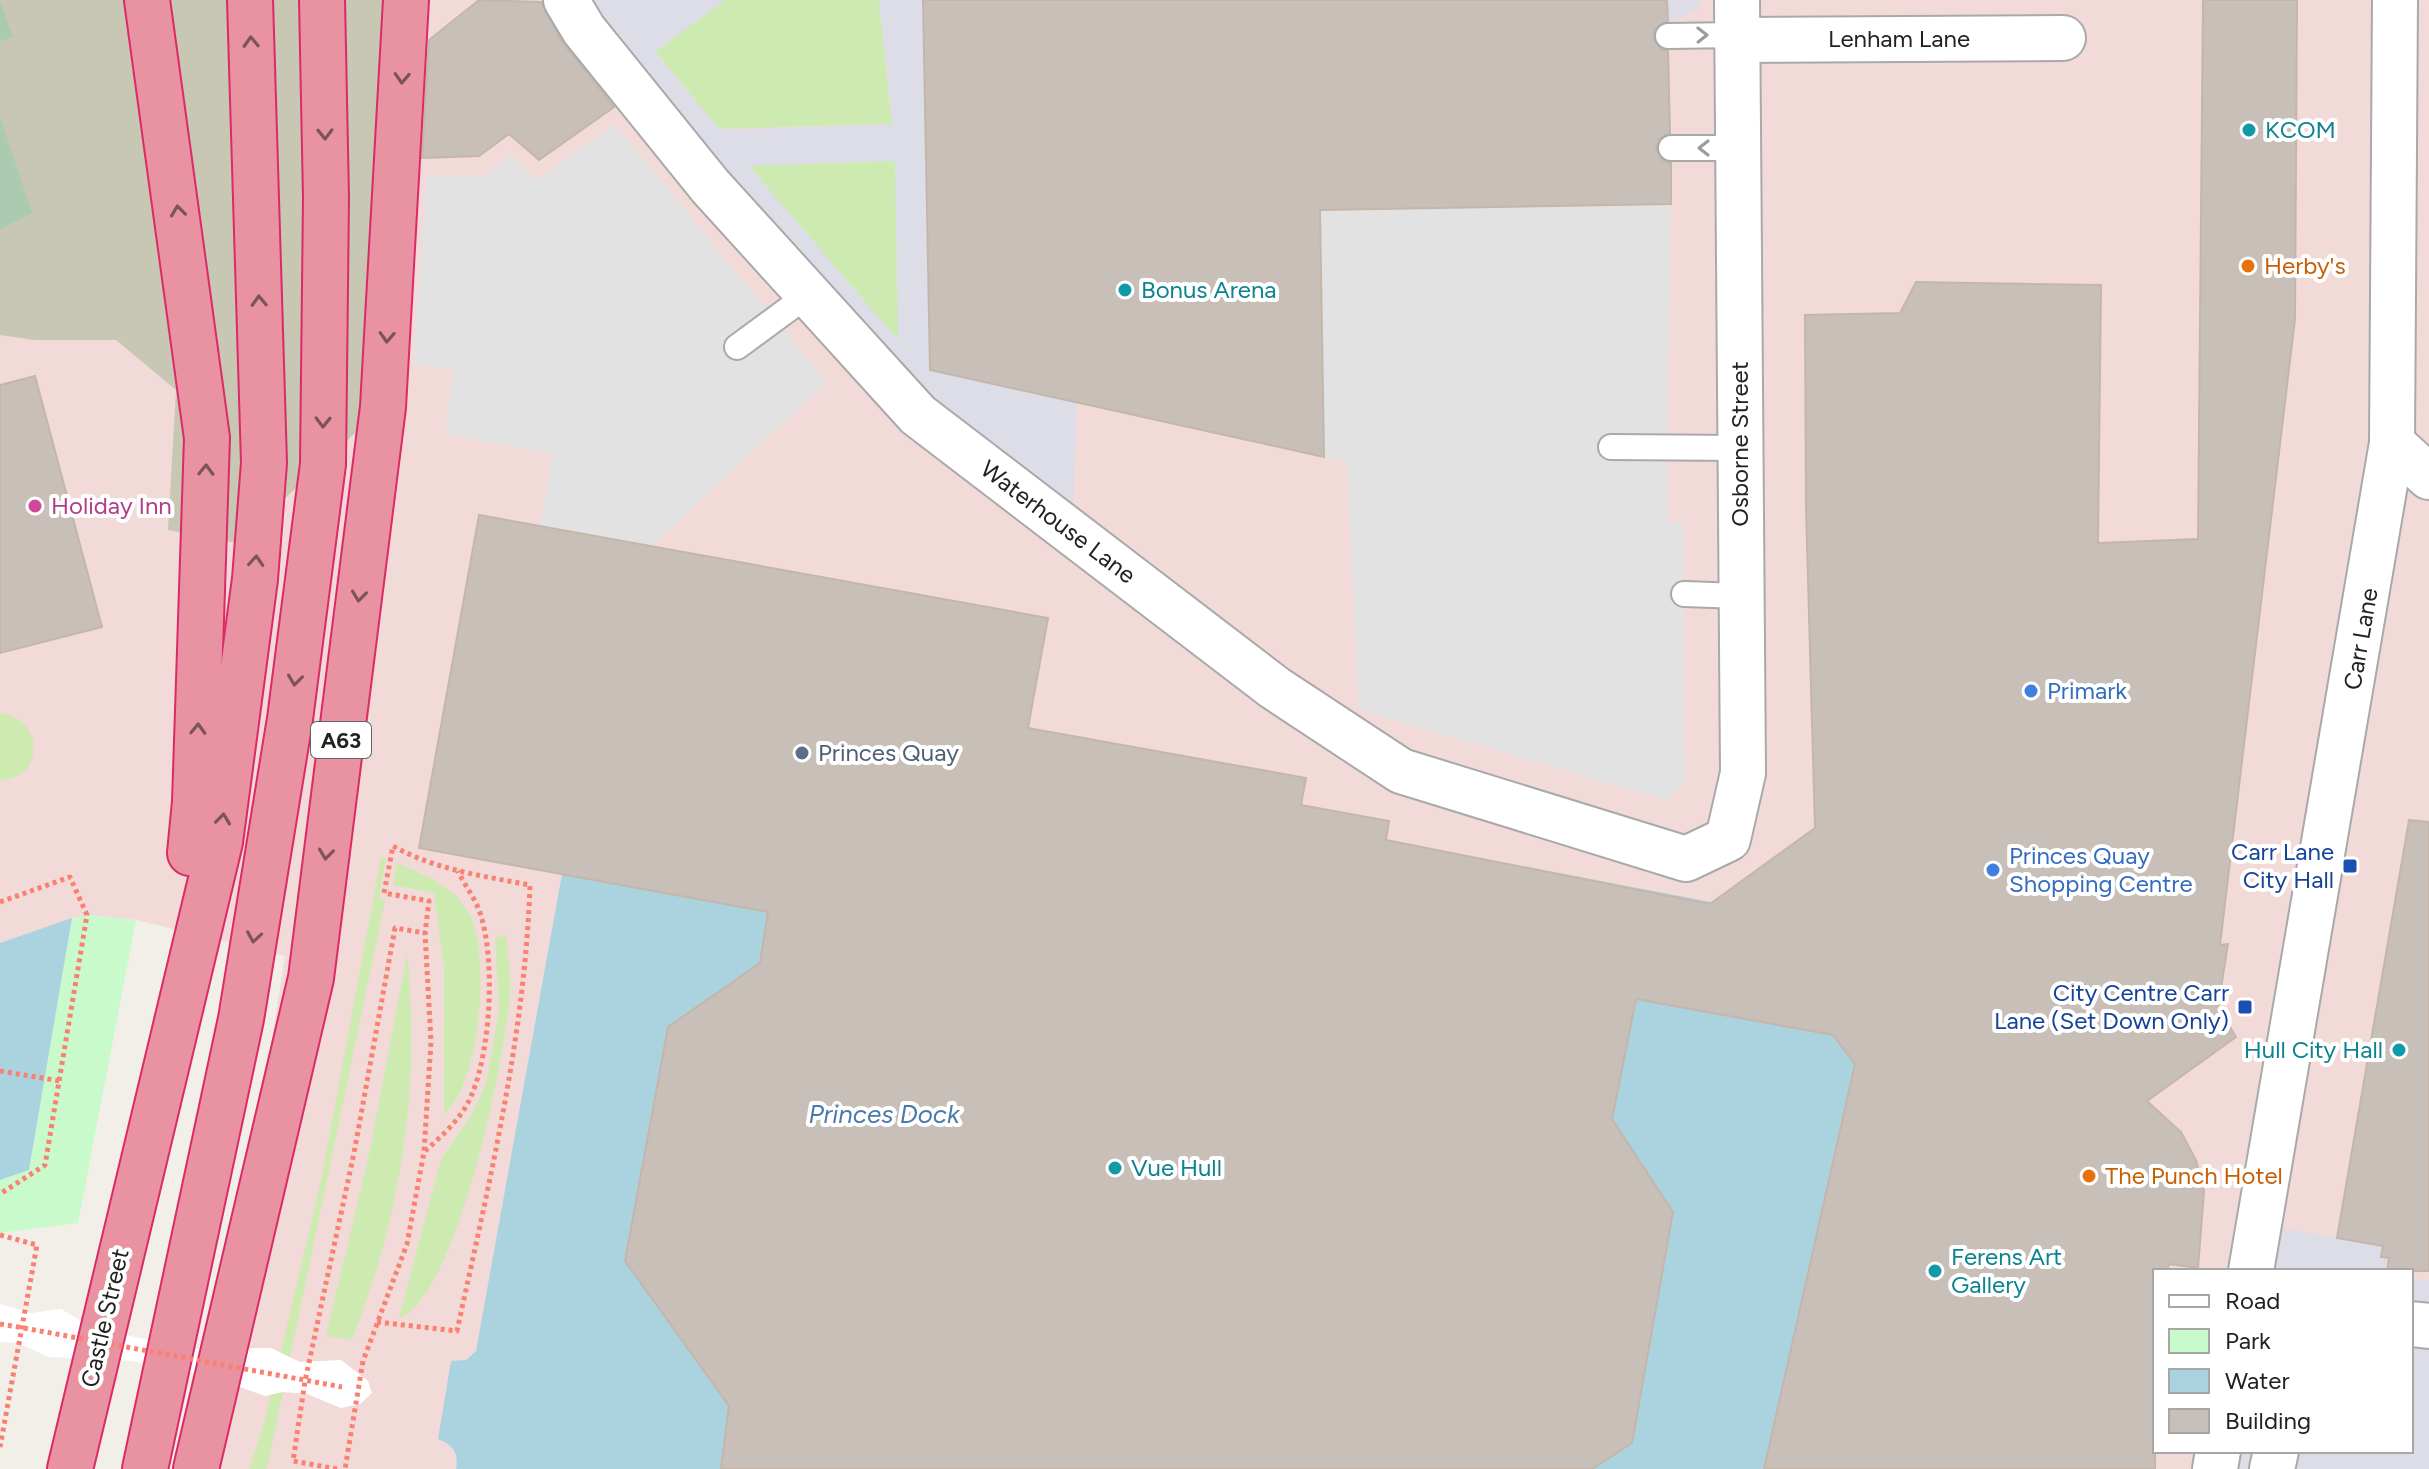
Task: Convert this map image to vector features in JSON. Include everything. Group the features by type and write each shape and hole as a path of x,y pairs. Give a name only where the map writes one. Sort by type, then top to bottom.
{"highway":[{"path":"141,1167 185,893 195,802 207,438 147,0"},
{"path":"141,1167 220,842 255,579 264,463 250,0"},
{"name":"A63","path":"145,1469 241,1019 290,719 323,464 326,198 322,0"},
{"name":"A63","path":"196,1469 311,978 383,407 406,0"},
{"name":"Castle Street","path":"70,1469 141,1167"}],"street":[{"name":"Waterhouse Lane","path":"566,0 584,30 710,186 918,415 1275,688 1401,771 1686,859"},
{"name":"Carr Lane","path":"2251,1269 2392,443 2395,0"},
{"name":"Lenham Lane","path":"1736,25 2063,38"},
{"name":"Osborne Street","path":"1686,859 1728,839 1743,773 1736,25"},
{"path":"2392,443 2429,477"}],"lane":[{"path":"1668,36 1736,25"},
{"path":"1671,148 1737,148"},
{"path":"737,347 809,294"},
{"path":"1611,447 1740,448"},
{"path":"1684,594 1741,596"}],"path":[{"path":"345,1469 363,1361 377,1322 407,1244 424,1152 431,1042 425,933 429,901 384,893 393,846 415,858 458,871 530,885 528,956 505,1108 457,1331 377,1322"},
{"path":"424,1152 452,1126 472,1094 486,1037 488,963 484,937 479,910 458,871"},
{"path":"0,902 70,877 87,915 45,1165 0,1194"},
{"path":"337,1469 293,1461 305,1381 354,1153 395,928 425,933"},
{"path":"0,1071 60,1081"},
{"path":"0,1235 37,1245 0,1447"},
{"path":"0,1324 342,1387"}],"shaded area":[{"path":"0,0 2429,0 2429,1469 204,1469 285,956 136,920 87,915 0,943"},
{"path":"0,0 427,0 383,407 237,543 168,530 176,390 116,340 34,340 0,335"},
{"path":"589,0 725,0 655,52 719,129 727,130 892,124 879,0 923,0 930,370 1077,403 1073,513 903,383 766,225","holes":["895,161 898,340 749,166"]},
{"path":"1667,0 1699,0 1699,8 1668,24"},
{"path":"614,124 827,382 652,546 540,526 553,454 446,434 453,370 413,364 427,175 485,176 510,154 538,180"},
{"path":"1671,204 1668,522 1683,523 1685,783 1666,800 1359,710 1347,462 1324,457 1320,210"},
{"path":"2280,1228 2383,1246 2381,1257 2389,1258 2387,1269 2273,1269"},
{"path":"2413,1277 2429,1281 2429,1469 2238,1469 2241,1453 2413,1453"}],"green space":[{"path":"0,0 13,37 0,41"},
{"path":"725,0 879,0 892,124 719,129 655,51"},
{"path":"0,117 32,213 0,229"},
{"path":"895,160 899,342 748,165"},
{"path":"0,713 15,717 25,725 34,748 26,770 15,777 0,780"},
{"path":"381,857 386,858 379,898 385,901 267,1469 249,1469 264,1423 320,1185"},
{"path":"397,863 449,890 465,907 477,936 480,990 473,1050 466,1077 456,1099 444,1114 444,968 434,893 393,885"},
{"path":"87,915 136,920 78,1223 0,1233 0,1180 29,1170 72,918"},
{"path":"506,935 510,983 507,1021 476,1169 441,1266 421,1300 399,1318 441,1159 471,1116 486,1083 499,1010 495,938"},
{"path":"407,954 411,1004 409,1102 395,1198 369,1293 352,1340 326,1336 370,1150"}],"water":[{"name":"Princes Dock","path":"1386,840 1884,935 1764,1469 456,1469 454,1450 438,1439 451,1361 466,1360 476,1351 562,874"},
{"path":"72,918 29,1170 0,1180 0,943"}],"pier":[{"path":"0,1304 31,1313 61,1309 116,1333 193,1349 271,1348 300,1362 341,1360 368,1381 372,1393 360,1404 341,1408 307,1394 283,1392 265,1396 209,1376 132,1361 49,1357 18,1343 0,1342"}],"building":[{"path":"479,0 541,2 563,43 614,107 539,160 509,134 479,156 422,158 429,40"},
{"name":"Bonus Arena","path":"923,0 1667,0 1668,21 1655,28 1653,37 1660,49 1668,51 1670,133 1658,140 1656,149 1663,161 1671,163 1671,204 1320,210 1324,457 930,370"},
{"name":"Princes Quay Shopping Centre","path":"2203,0 2297,0 2295,319 2220,945 2228,944 2218,1007 2236,1037 2147,1101 2181,1132 2196,1160 2204,1191 2198,1268 2169,1264 2168,1269 2153,1269 2155,1469 1764,1469 1855,1064 1833,1035 1636,999 1612,1119 1673,1212 1632,1443 1592,1469 721,1469 729,1406 625,1261 668,1027 760,963 768,912 419,848 479,515 1048,618 1028,728 1306,778 1301,805 1389,821 1386,840 1710,904 1815,828 1806,508 1805,315 1900,313 1916,282 2101,285 2098,543 2198,539"},
{"name":"Holiday Inn","path":"35,376 102,627 0,653 0,385"},
{"name":"Hull City Hall","path":"2409,820 2429,822 2429,1271 2387,1269 2389,1258 2381,1257 2383,1246 2337,1238"}],"place":[{"name":"KCOM","path":"2249,130"},
{"name":"Herby's","path":"2248,266"},
{"name":"Bonus Arena","path":"1125,290"},
{"name":"Holiday Inn","path":"35,506"},
{"name":"Primark","path":"2031,691"},
{"name":"Princes Quay","path":"802,753"},
{"name":"Carr Lane City Hall","path":"2350,866"},
{"name":"Princes Quay Shopping Centre","path":"1993,870"},
{"name":"City Centre Carr Lane (Set Down Only)","path":"2245,1007"},
{"name":"Hull City Hall","path":"2399,1050"},
{"name":"Vue Hull","path":"1115,1168"},
{"name":"The Punch Hotel","path":"2089,1176"},
{"name":"Ferens Art Gallery","path":"1935,1271"}]}
